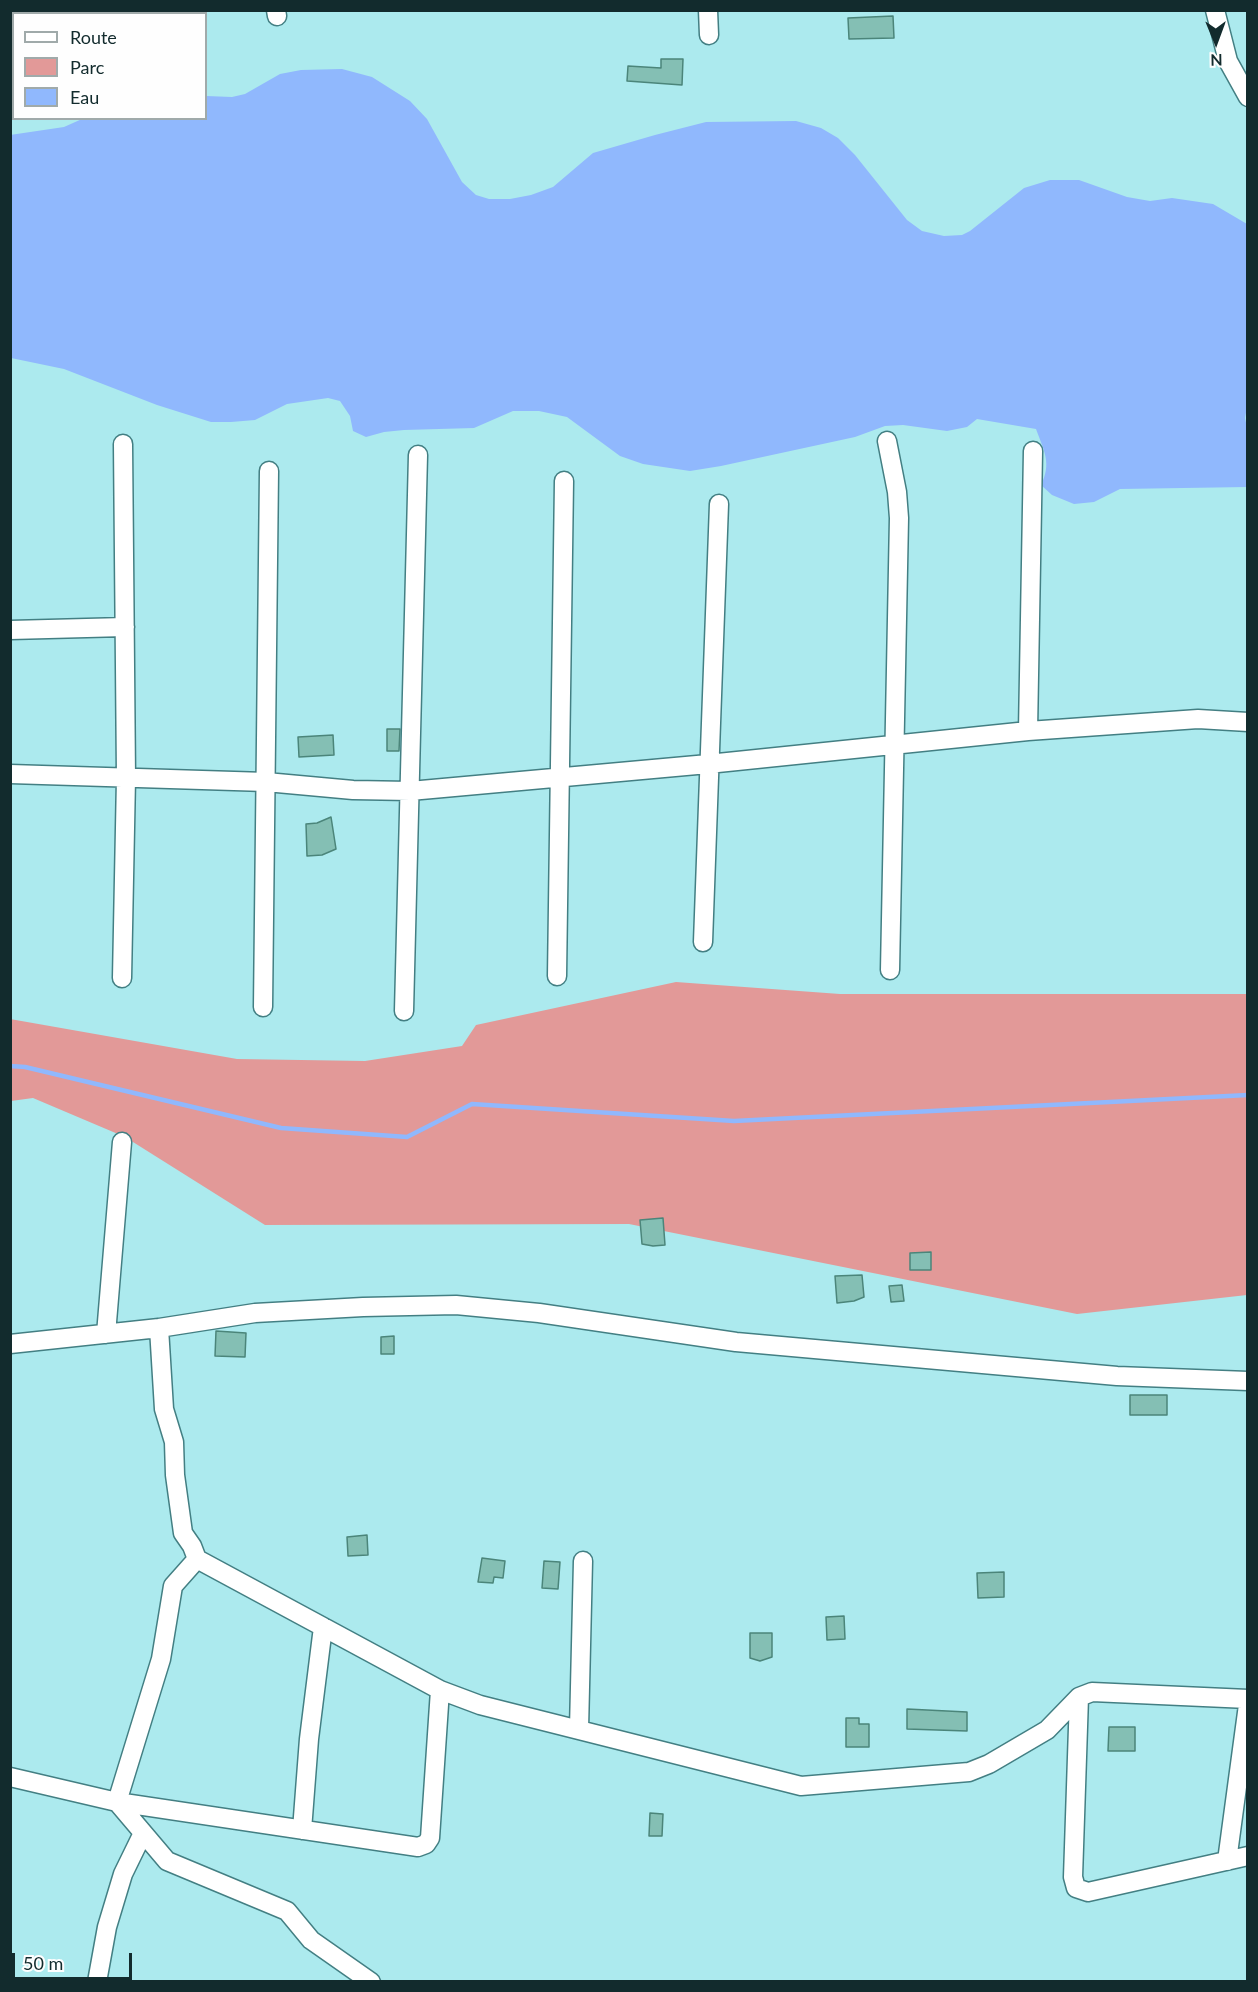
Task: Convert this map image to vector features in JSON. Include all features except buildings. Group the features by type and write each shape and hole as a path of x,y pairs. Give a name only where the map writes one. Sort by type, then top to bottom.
{"street":[{"path":"708,10 708,35"},
{"path":"1215,10 1228,61 1248,97"},
{"path":"887,441 897,492 899,518 890,970"},
{"path":"122,978 126,778 123,444"},
{"path":"1028,731 1033,451"},
{"path":"404,1011 418,455"},
{"path":"263,1007 269,471"},
{"path":"556,976 564,481"},
{"path":"703,942 719,504"},
{"path":"10,630 125,627"},
{"path":"10,774 266,782 353,790 410,791 708,764 1028,731 1198,719 1248,722"},
{"path":"106,1334 122,1142"},
{"path":"10,1344 159,1328 255,1313 456,1305 539,1312 736,1342 1105,1375 1248,1381"},
{"path":"159,1328 164,1409 174,1442 175,1475 183,1533 197,1559 440,1690 480,1705 801,1786 969,1772 989,1764 1047,1730 1079,1697 1092,1692 1248,1699"},
{"path":"117,1802 161,1659 173,1586 197,1559"},
{"path":"579,1729 583,1561"},
{"path":"302,1830 309,1738 323,1627"},
{"path":"10,1777 117,1802 418,1848 426,1844 430,1838 440,1690"},
{"path":"1079,1697 1073,1877 1076,1888 1088,1892 1248,1856"},
{"path":"1227,1861 1248,1706"},
{"path":"117,1802 167,1861 287,1911 311,1940 371,1982"},
{"path":"97,1982 107,1927 123,1874 143,1833"}],"green space":[{"path":"676,982 840,994 1247,994 1247,1295 1077,1314 629,1224 265,1225 125,1137 33,1098 11,1101 10,1019 237,1059 365,1061 462,1046 476,1025"}],"water":[{"path":"342,69 372,77 410,101 427,119 462,182 476,195 489,199 510,199 531,195 553,187 593,153 706,122 796,121 821,128 838,138 855,155 907,220 922,231 944,236 962,235 970,231 1024,188 1050,180 1079,180 1127,197 1150,201 1172,198 1213,204 1247,224 1248,402 1245,418 1248,432 1247,487 1120,489 1094,502 1074,504 1052,495 1041,485 1046,463 1036,429 977,419 967,427 947,431 903,425 885,426 855,437 690,471 643,464 620,456 567,417 539,411 513,411 474,428 404,430 366,437 353,431 350,416 340,401 328,398 287,404 255,420 211,422 157,405 64,369 11,358 10,135 64,127 80,120 207,120 207,96 232,97 245,94 280,74 301,70"}],"waterway":[{"path":"10,1066 25,1067 281,1128 407,1137 472,1104 734,1121 1248,1095"}]}
